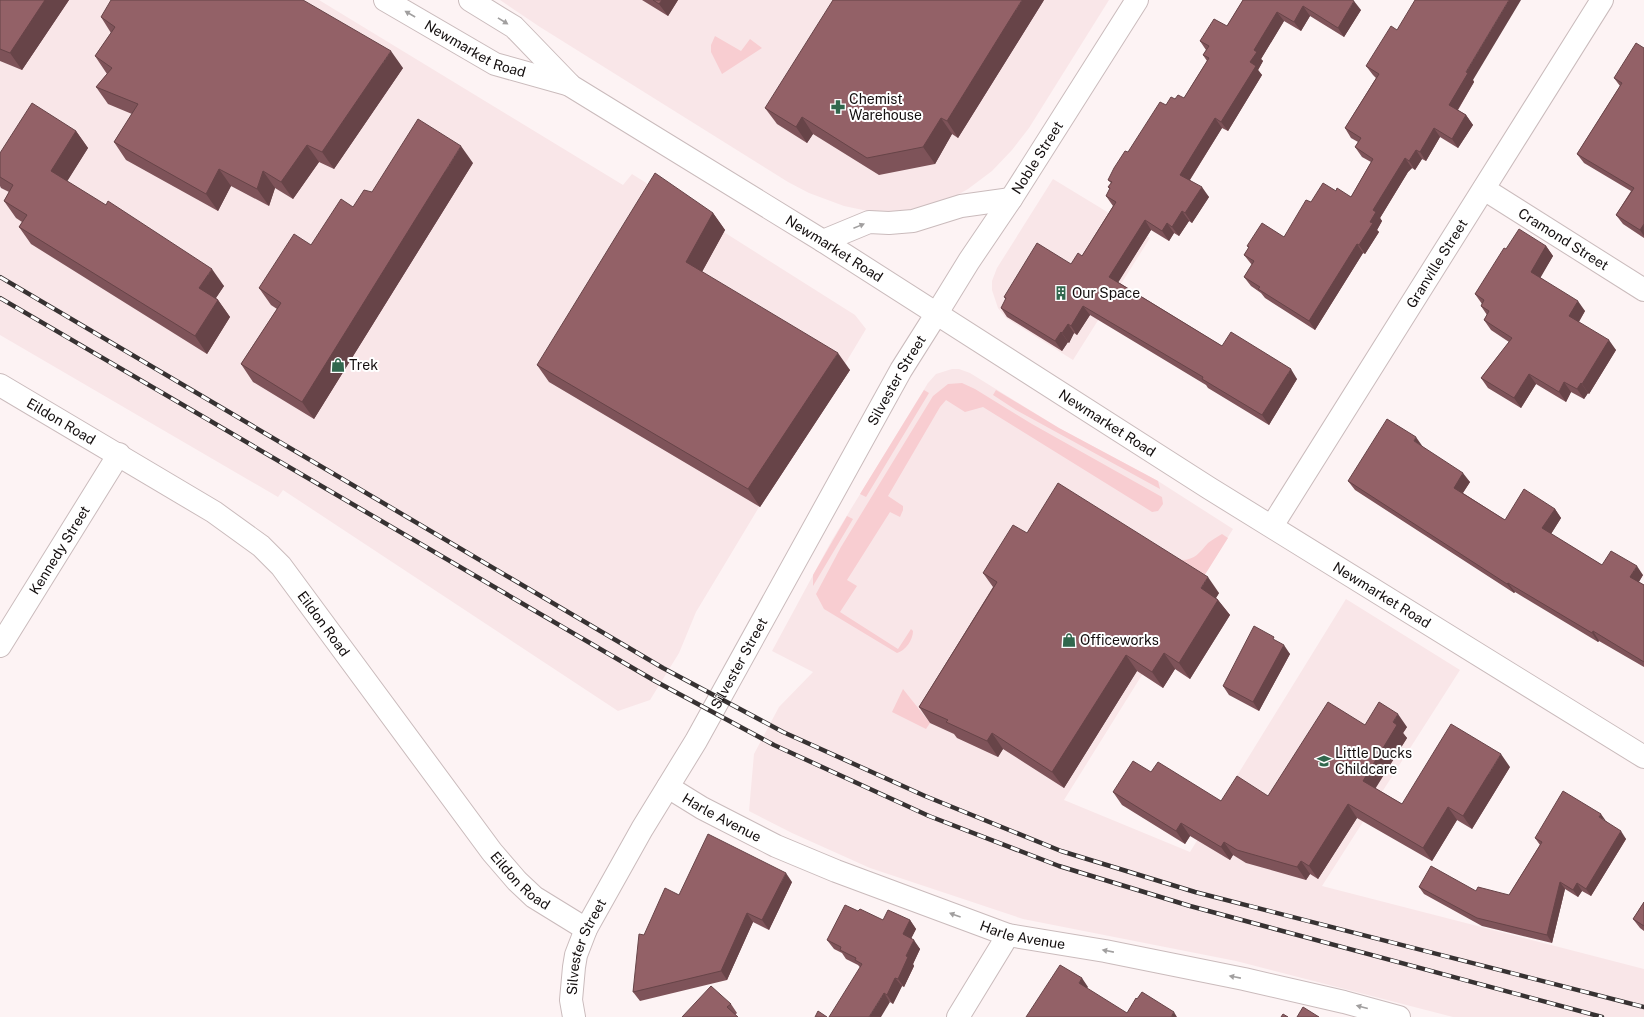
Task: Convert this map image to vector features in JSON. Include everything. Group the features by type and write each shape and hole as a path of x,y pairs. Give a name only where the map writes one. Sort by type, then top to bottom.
{"street":[{"name":"Newmarket Road","path":"385,0 496,64 571,86"},
{"name":"Newmarket Road","path":"470,0 514,27 571,86 823,241 1272,526 1644,757"},
{"name":"Noble Street","path":"937,313 1137,0"},
{"name":"Granville Street","path":"1272,526 1602,0"},
{"name":"Cramond Street","path":"1484,189 1644,290"},
{"path":"823,241 869,222 888,223 913,221 961,206 1011,199"},
{"name":"Silvester Street","path":"569,1017 574,1017 571,1000 574,967 576,955 586,929 623,862 726,687 901,370 937,313"},
{"name":"Eildon Road","path":"0,385 119,454 214,512 261,546 281,566 492,852 534,898 586,929"},
{"name":"Kennedy Street","path":"0,646 119,454"},
{"name":"Harle Avenue","path":"668,787 702,808 776,846 836,871 1008,935 1106,951 1244,979 1344,1002 1399,1017"},
{"path":"958,1017 1008,935"}],"shaded area":[{"path":"0,0 319,0 623,185 632,174 855,315 866,329 696,612 679,653 650,700 618,711 283,490 278,497 0,335"},
{"path":"500,0 1109,0 1029,128 1012,150 992,171 968,189 952,198 921,209 885,212 863,210 844,206 809,193 788,182 540,27"},
{"path":"715,36 741,51 750,39 762,48 722,74 711,52 711,45"},
{"path":"1053,179 1150,238 1073,360 1006,318 998,308 992,290 992,281 997,268"},
{"path":"952,369 959,369 970,373 1059,428 1158,481 1233,529 1064,800 1190,852 1346,599 1460,670 1322,886 1644,969 1644,1017 1453,1017 1236,961 1023,919 870,868 792,833 749,811 754,754 779,707 813,672 772,651 832,540 928,383 936,374"},
{"path":"962,383 975,389 1032,424 1162,497 1163,504 1158,511 1152,512 983,407 965,412 946,400 940,407 888,496 903,506 900,517 890,512 847,580 857,586 840,612 898,649 911,629 913,634 906,648 897,653 824,609 816,594 841,547 933,396 948,384"},
{"path":"924,390 929,393 866,497 860,494"},
{"path":"996,390 1059,428 1158,481 1160,489 1016,410 993,395"},
{"path":"847,516 853,519 813,586 813,575"},
{"path":"1222,534 1228,538 1201,581 1180,563 1182,560 1187,560 1194,557 1208,543"},
{"path":"903,689 930,723 926,729 892,712"}],"building":[{"path":"0,0 45,0 10,53 0,49"},
{"path":"111,0 303,0 391,51 322,152 307,145 281,182 263,171 257,189 219,169 206,194 114,142 138,104 96,87 112,68 95,56 115,27 101,17"},
{"path":"653,0 662,0 659,4"},
{"path":"833,0 1022,0 947,121 941,118 923,147 867,158 802,117 796,127 765,108"},
{"path":"1243,0 1354,1 1338,28 1303,6 1294,22 1277,12 1254,50 1257,52 1250,62 1256,66 1221,122 1215,118 1180,175 1202,187 1185,213 1182,211 1172,227 1167,223 1162,231 1145,220 1109,277 1222,346 1231,332 1291,369 1262,415 1202,379 1203,377 1083,306 1071,326 1068,324 1055,341 1001,308 1006,298 1004,297 1037,243 1071,264 1078,253 1082,256 1116,202 1106,196 1110,188 1108,187 1112,182 1108,180 1114,168 1125,151 1128,152 1160,102 1166,105 1171,97 1175,99 1178,95 1184,98 1209,58 1203,55 1209,46 1200,41 1214,19 1227,26"},
{"path":"1415,0 1509,0 1466,72 1468,73 1449,105 1466,115 1452,139 1434,128 1420,152 1416,150 1409,161 1405,158 1373,210 1376,212 1370,222 1373,223 1359,245 1357,244 1309,321 1258,289 1260,287 1244,277 1254,261 1244,255 1249,247 1247,246 1262,223 1284,237 1306,200 1311,202 1323,183 1336,191 1337,188 1351,197 1373,159 1355,147 1361,138 1345,128 1379,74 1366,66 1391,26 1397,30"},
{"path":"1636,43 1644,48 1644,224 1640,230 1616,215 1634,188 1577,154 1622,83 1614,78"},
{"path":"32,103 76,131 51,171 106,205 108,201 212,269 199,288 218,300 195,336 19,227 27,215 4,201 13,185 0,177 0,153"},
{"path":"418,119 461,146 302,402 241,364 281,303 259,288 294,234 311,245 341,199 353,207 364,190 372,192"},
{"path":"655,173 713,213 686,262 838,353 748,489 537,365"},
{"path":"1519,229 1546,246 1531,272 1578,301 1569,316 1609,340 1582,384 1581,383 1577,389 1564,382 1559,392 1529,374 1514,398 1481,378 1512,338 1484,320 1489,311 1481,306 1484,300 1475,294 1504,248 1506,249"},
{"path":"1387,419 1416,437 1414,441 1463,473 1454,488 1505,520 1524,489 1555,509 1542,528 1602,565 1611,551 1637,566 1630,577 1644,585 1644,662 1593,631 1592,633 1508,583 1507,584 1348,481"},
{"name":"Officeworks","path":"1058,483 1208,577 1201,588 1218,600 1179,663 1164,653 1152,672 1126,655 1052,772 992,733 987,741 946,722 948,720 919,707 997,582 983,573 1013,525 1027,533"},
{"path":"1254,626 1274,637 1273,639 1284,645 1253,702 1223,686"},
{"path":"1328,702 1365,725 1379,702 1398,714 1393,722 1397,725 1363,781 1402,804 1451,724 1501,754 1463,816 1448,807 1423,848 1348,804 1309,866 1301,861 1297,867 1237,850 1224,842 1221,847 1181,823 1176,831 1113,792 1133,761 1151,772 1158,762 1221,801 1237,776 1268,796"},
{"path":"1563,791 1601,814 1599,817 1621,831 1586,889 1577,883 1573,890 1560,882 1547,935 1477,918 1419,887 1431,866 1476,891 1478,887 1509,895 1542,842 1535,838"},
{"path":"708,834 786,873 762,920 747,913 721,971 633,992 639,934 644,935 665,888 679,895"},
{"path":"1644,902 1644,926 1633,919"},
{"path":"845,905 858,911 860,909 883,920 888,910 910,920 903,934 914,940 906,956 908,957 898,979 895,978 887,995 884,993 869,1017 829,1017 862,964 855,960 856,958 840,950 841,947 827,940"},
{"path":"1060,965 1082,978 1079,983 1127,1013 1136,998 1137,999 1142,992 1174,1012 1171,1017 1026,1017"},
{"path":"711,986 731,1004 727,1007 738,1017 682,1017"},
{"path":"1303,1007 1319,1017 1297,1017"},
{"path":"818,1011 827,1017 815,1017"},
{"path":"1283,1014 1288,1017 1281,1017"}],"railway":[{"path":"0,277 663,668 783,732 925,796 1061,851 1195,892 1644,1007"},
{"path":"0,298 655,681 774,745 929,816 1059,866 1190,906 1602,1017"}],"place":[{"name":"Chemist Warehouse","path":"838,107"},
{"name":"Our Space","path":"1061,293"},
{"name":"Trek","path":"338,365"},
{"name":"Officeworks","path":"1069,640"},
{"name":"Little Ducks Childcare","path":"1324,761"}]}
